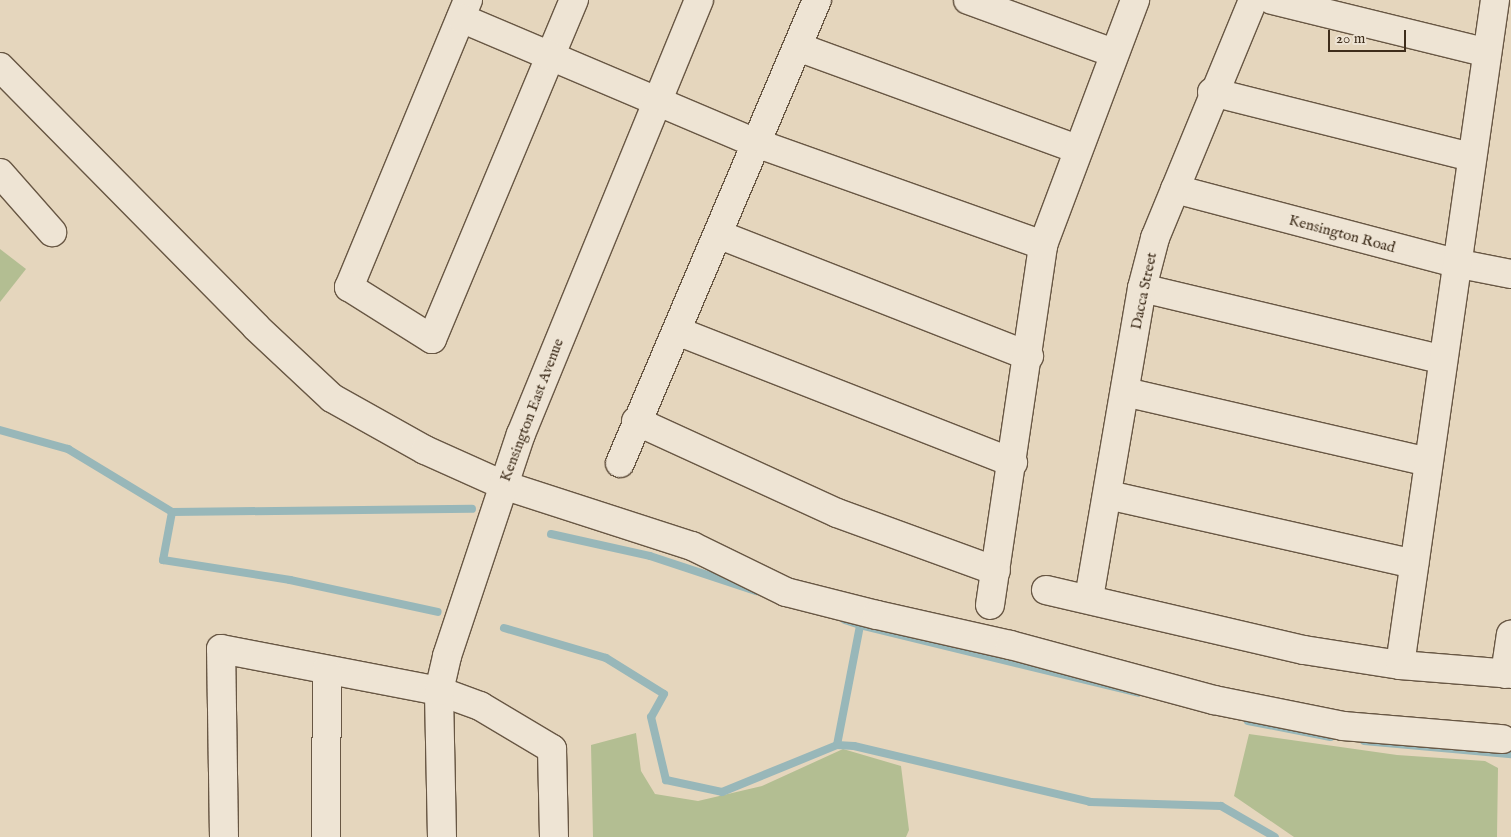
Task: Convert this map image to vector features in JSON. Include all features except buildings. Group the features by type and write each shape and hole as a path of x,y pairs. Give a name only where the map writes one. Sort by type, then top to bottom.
{"street":[{"path":"574,0 551,54 432,339 349,287 465,9 551,54 658,98 756,143 1043,245"},
{"name":"Kensington East Avenue","path":"442,837 439,692 503,485 658,98 700,0"},
{"path":"620,463 636,421 720,235 756,143 817,0"},
{"path":"968,0 1114,53"},
{"path":"990,605 1029,356 1043,245 1076,149 1135,0"},
{"name":"Dacca Street","path":"1089,598 1142,288 1175,189 1212,92 1253,0"},
{"path":"1272,0 1487,53"},
{"path":"1400,665 1441,359 1495,0"},
{"path":"798,47 1076,149"},
{"path":"0,67 256,326 332,398 425,450 503,485 692,546 786,592 1010,645 1214,700 1333,724 1502,739"},
{"path":"1212,92 1471,157"},
{"path":"0,173 52,232"},
{"name":"Kensington Road","path":"1175,189 1455,263 1511,274"},
{"path":"720,235 1029,356"},
{"path":"1142,288 1441,359"},
{"path":"677,332 1013,463"},
{"path":"1125,392 1428,462"},
{"path":"636,421 837,513 996,571"},
{"path":"1108,495 1414,564"},
{"path":"1046,590 1089,598 1304,650 1400,665 1508,674 1511,634"},
{"path":"224,837 221,649 439,692 480,706 552,749 554,837"},
{"path":"326,837 327,670"}],"green space":[{"path":"0,249 26,269 0,302"},
{"path":"636,733 641,771 655,794 698,801 762,786 843,749 901,766 909,830 906,837 593,837 591,745"},
{"path":"1249,734 1397,755 1485,761 1498,768 1497,837 1294,837 1234,796"}],"waterway":[{"path":"0,430 68,449 172,512 163,560 290,580 438,612"},
{"path":"172,512 472,509"},
{"path":"551,534 650,556 756,591"},
{"path":"837,745 860,625 845,620"},
{"path":"860,625 1138,693"},
{"path":"504,628 606,658 664,694 651,717 666,780 722,792 837,745 854,746 1090,802 1221,806 1275,837"},
{"path":"1248,721 1330,737"},
{"path":"1364,741 1511,754"}]}
